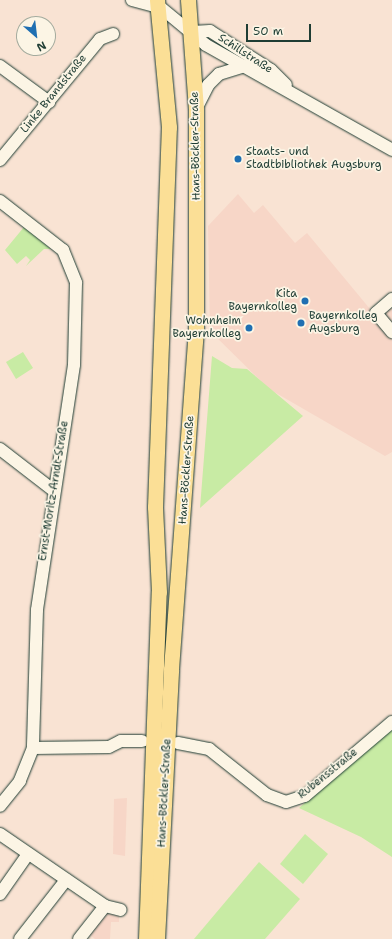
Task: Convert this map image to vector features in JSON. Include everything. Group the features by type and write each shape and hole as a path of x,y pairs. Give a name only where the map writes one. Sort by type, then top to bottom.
{"main road":[{"name":"Hans-Böckler-Straße","path":"157,939 171,669 196,328 196,109 192,32 188,0"},
{"name":"Hans-Böckler-Straße","path":"146,939 159,592 155,507 169,127 156,2"}],"street":[{"name":"Schillstraße","path":"132,0 156,2 206,45 291,90 392,150"},
{"name":"Schillstraße","path":"192,32 210,31 271,70 291,90"},
{"name":"Linke Brandstraße","path":"0,160 100,39 113,34"},
{"path":"0,66 49,102"},
{"name":"Schillstraße","path":"196,109 208,85 219,74 244,66"},
{"name":"Ernst-Moritz-Arndt-Straße","path":"0,201 63,250 76,283 74,366 53,490 37,610 33,748 20,781 0,806"},
{"path":"392,299 376,313 392,332"},
{"path":"0,449 53,490"},
{"name":"Rubensstraße","path":"178,743 209,749 267,795 286,802 305,796 392,722"},
{"path":"33,748 109,747 121,741 142,741"},
{"path":"0,834 105,906 121,910"},
{"path":"0,894 28,854"},
{"path":"20,939 66,880"},
{"path":"79,939 105,906"}],"shaded area":[{"name":"Bayernkolleg Augsburg","path":"238,194 254,213 263,205 295,243 307,233 375,315 392,301 392,452 385,456 269,389 210,331 208,226"},
{"path":"127,798 125,856 113,854 114,799"},
{"path":"106,912 119,915 119,922 111,922 110,939 95,939 88,933"}],"green space":[{"path":"24,227 51,249 44,249 26,266 30,260 26,256 17,264 5,250"},
{"path":"23,352 33,368 16,379 6,362"},
{"path":"212,356 232,368 247,369 303,416 200,508"},
{"path":"392,727 392,857 361,837 299,808"},
{"path":"305,834 328,854 303,884 280,864"},
{"path":"259,862 300,899 265,939 194,939"}],"place":[{"name":"Staats- und Stadtbibliothek Augsburg","path":"238,159"},
{"name":"Kita Bayernkolleg","path":"305,301"},
{"name":"Bayernkolleg Augsburg","path":"301,323"},
{"name":"Wohnheim Bayernkolleg","path":"249,328"}]}
